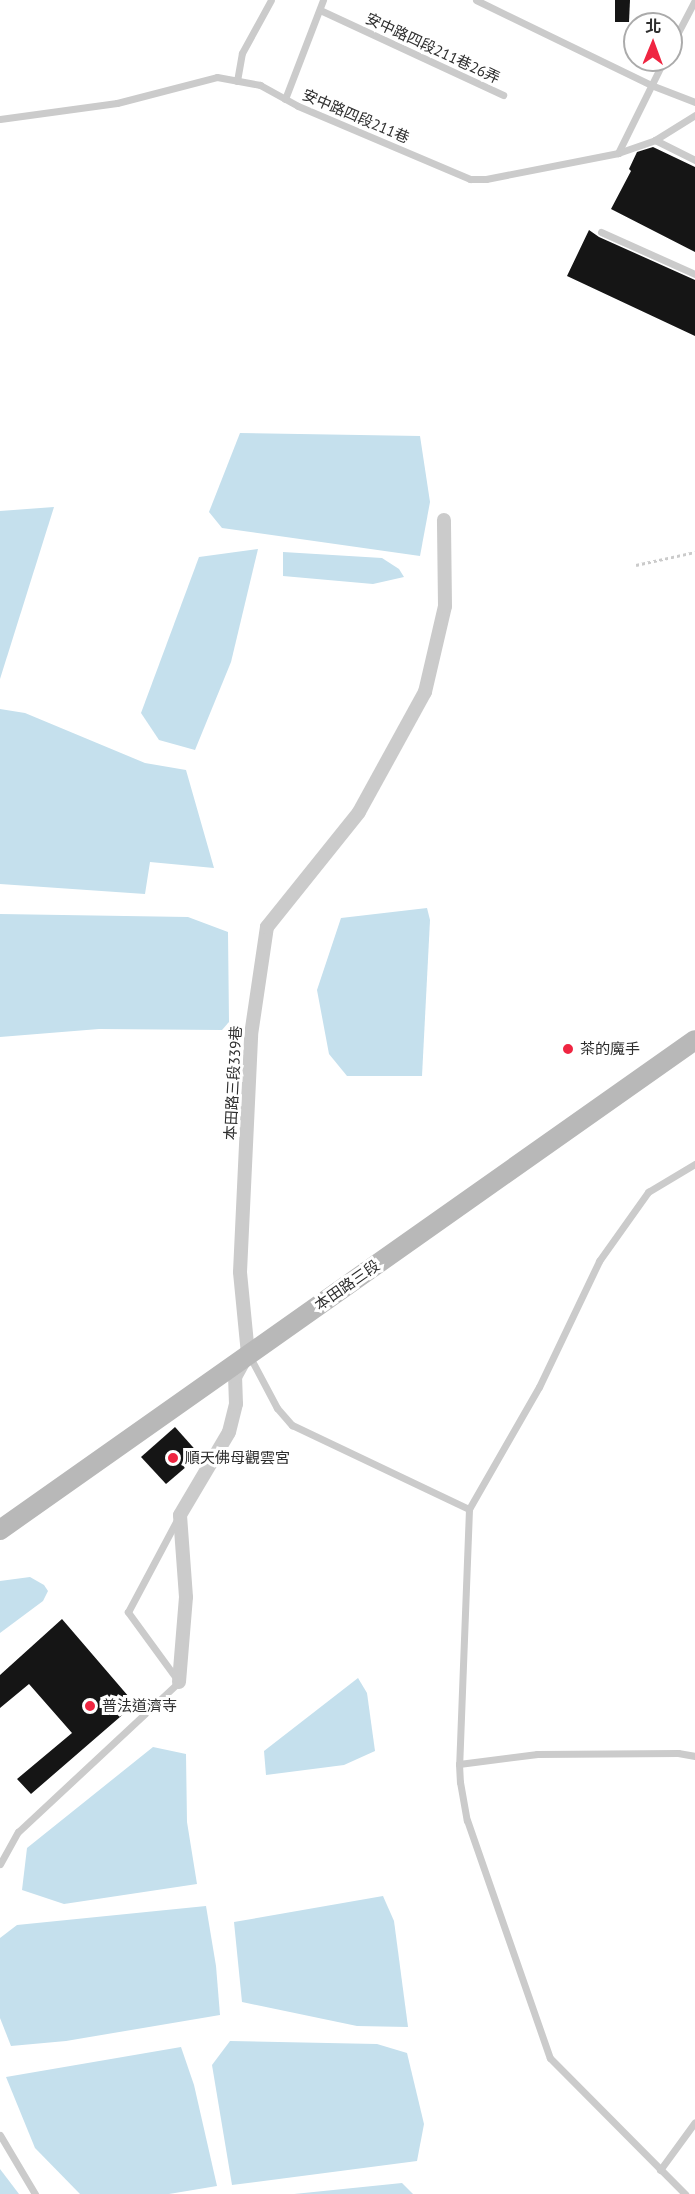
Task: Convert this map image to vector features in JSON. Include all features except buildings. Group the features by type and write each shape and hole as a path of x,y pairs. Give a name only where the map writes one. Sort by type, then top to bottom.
{"street":[{"name":"本田路三段339巷","path":"248,1354 240,1272 251,1035 267,927 359,812 425,692 445,606 444,520"},
{"name":"本田路三段","path":"0,1530 695,1040"},
{"path":"179,1682 186,1596 180,1515 229,1432 236,1404 235,1377 248,1354"}],"lane":[{"path":"237,81 242,53 271,0"},
{"path":"285,99 323,0"},
{"path":"476,0 651,85 695,102"},
{"path":"683,23 695,0"},
{"name":"安中路四段211巷26弄","path":"320,10 503,95"},
{"path":"618,153 658,72"},
{"name":"安中路四段211巷","path":"0,119 117,103 217,77 261,85 285,99 470,179 497,177 618,153 655,140 695,115"},
{"path":"655,140 695,160"},
{"path":"601,232 695,274"},
{"path":"685,2194 550,2058 467,1820 459,1764 469,1509 539,1387 599,1261 648,1192 695,1164"},
{"path":"248,1354 277,1408 292,1425 469,1509"},
{"path":"1,1861 18,1832 179,1682 128,1612 180,1515"},
{"path":"459,1764 537,1754 678,1753 695,1756"},
{"path":"660,2170 695,2122"},
{"path":"0,2135 35,2194"}],"path":[{"path":"636,565 695,552"}],"water":[{"path":"240,433 420,436 430,502 420,556 222,528 209,512"},
{"path":"54,507 0,679 0,511"},
{"path":"258,549 231,662 195,750 159,740 141,713 199,557"},
{"path":"283,552 382,558 399,569 404,577 373,584 283,576"},
{"path":"0,709 25,713 145,763 186,770 214,868 150,862 145,894 0,884"},
{"path":"427,908 430,920 422,1076 347,1076 329,1054 317,990 341,918"},
{"path":"0,914 188,917 228,932 229,1022 222,1030 99,1029 0,1037"},
{"path":"30,1577 44,1585 48,1591 43,1601 0,1633 0,1581"},
{"path":"358,1678 367,1693 375,1751 344,1765 266,1775 264,1751"},
{"path":"153,1747 186,1754 187,1822 197,1884 64,1904 22,1890 27,1848"},
{"path":"383,1896 394,1921 408,2027 357,2026 242,2002 234,1922"},
{"path":"206,1906 216,1966 220,2015 66,2041 11,2046 0,2018 0,1938 17,1925"},
{"path":"230,2041 377,2044 407,2053 424,2124 417,2161 232,2185 212,2065"},
{"path":"181,2047 194,2085 217,2186 169,2194 80,2194 35,2148 6,2077"},
{"path":"0,2169 19,2194 0,2194"},
{"path":"402,2183 413,2194 294,2194"}],"place":[{"name":"茶的魔手","path":"568,1049"},
{"name":"順天佛母觀雲宮","path":"173,1458"},
{"name":"普法道濟寺","path":"90,1706"}]}
